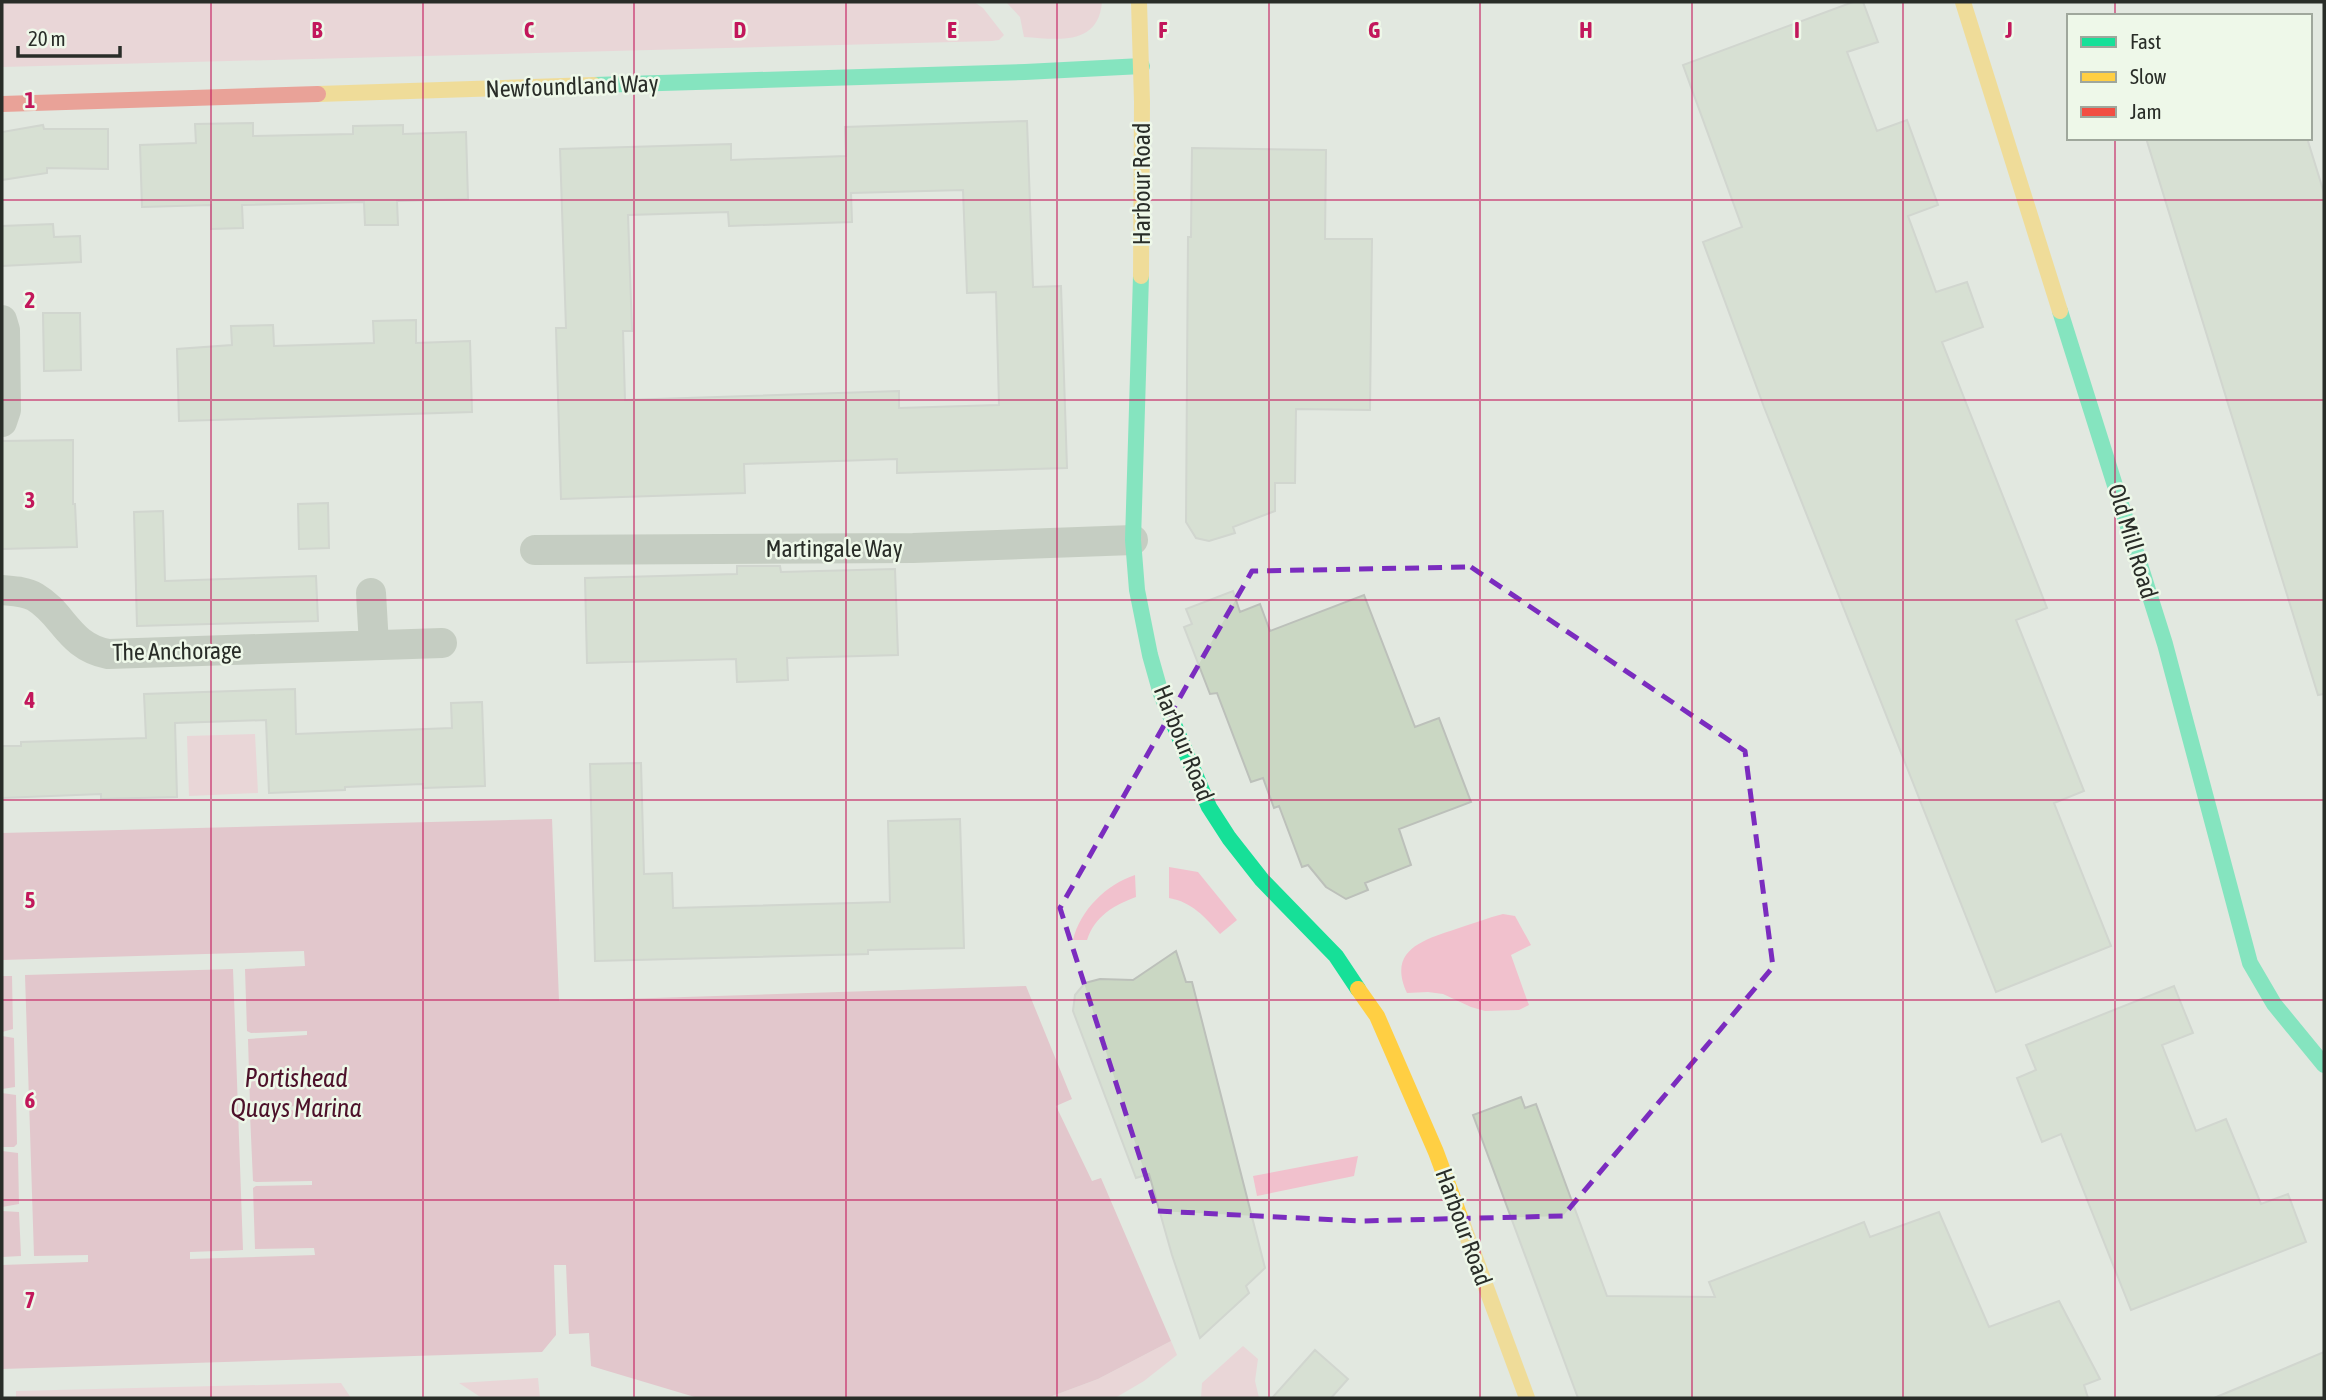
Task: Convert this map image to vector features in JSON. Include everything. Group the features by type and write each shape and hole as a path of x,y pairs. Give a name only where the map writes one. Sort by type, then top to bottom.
{"street":[{"name":"Harbour Road","path":"1139,2 1142,66 1140,357 1133,540 1137,590 1150,655 1161,694 1209,807 1242,857 1336,956 1377,1016 1436,1152 1527,1398"},
{"name":"Old Mill Road","path":"1964,2 2165,644 2250,963 2277,1011 2324,1065"},
{"name":"Newfoundland Way","path":"2,104 1012,73 1142,66"},
{"path":"2,320 5,330 6,410 2,422"},
{"name":"Martingale Way","path":"535,550 913,548 1133,540"},
{"name":"The Anchorage","path":"2,590 34,597 75,638 96,651 108,654 442,643"},
{"path":"371,593 374,645"}],"highlighted area":[{"path":"1471,567 1745,751 1773,967 1563,1216 1360,1221 1157,1211 1060,908 1252,571"}],"shaded area":[{"path":"2,2 974,2 983,8 1004,35 999,40 992,41 2,67"},
{"path":"1006,2 1102,2 1099,17 1093,27 1074,37 1050,39 1024,37 1020,17"},
{"path":"255,734 258,793 189,796 187,736"},
{"path":"1169,867 1198,872 1237,920 1220,934 1191,907 1169,898"},
{"path":"1135,875 1136,897 1106,912 1095,924 1087,940 1073,940 1082,918 1096,900 1114,885"},
{"path":"1503,914 1515,916 1531,945 1511,955 1529,1005 1519,1010 1485,1011 1443,994 1407,993 1402,978 1402,966 1412,949 1432,938"},
{"path":"1358,1156 1354,1176 1257,1196 1253,1176"},
{"path":"1171,1341 1177,1355 1144,1381 1115,1398 1047,1398 1098,1379"},
{"path":"1243,1346 1258,1359 1255,1381 1259,1398 1201,1398 1202,1383"},
{"path":"538,1378 540,1398 482,1398 459,1383"},
{"path":"341,1383 351,1398 16,1398 16,1391"}],"water":[{"name":"Portishead Quays Marina","path":"552,819 559,1001 1026,986 1072,1099 1056,1106 1092,1181 1101,1178 1171,1341 1098,1379 1047,1398 698,1398 591,1366 589,1333 569,1334 566,1265 554,1265 556,1335 542,1352 2,1369 2,833"}],"pier":[{"path":"304,951 305,966 245,969 247,1031 307,1031 307,1035 248,1039 250,1105 309,1106 310,1110 253,1111 250,1114 253,1181 312,1181 312,1185 253,1188 255,1249 314,1248 315,1255 190,1259 190,1252 243,1250 233,969 25,975 34,1256 88,1255 88,1262 2,1265 2,1257 21,1256 19,1212 2,1211 2,1207 19,1204 18,1153 2,1151 2,1147 14,1147 17,1144 16,1095 2,1093 2,1089 15,1087 14,1038 2,1036 2,1032 13,1029 12,976 2,976 2,960"}],"building":[{"path":"1853,2 1863,2 1878,42 1847,52 1877,131 1907,120 1938,205 1908,216 1936,292 1967,282 1983,327 1942,342 2047,608 2016,620 2084,791 2054,803 2111,946 1996,992 1764,407 1703,242 1742,227 1683,65"},
{"path":"1027,121 1033,287 1061,286 1067,468 897,473 897,459 744,464 745,493 561,499 556,328 566,328 560,149 731,144 731,160 846,156 845,127","holes":["963,190 967,293 996,292 999,405 899,408 899,391 625,400 623,331 632,331 628,215 728,212 729,226 852,222 851,193"]},
{"path":"253,123 253,136 353,134 353,126 403,125 403,134 466,132 468,199 397,201 398,225 365,225 364,202 242,205 243,228 211,229 211,205 142,207 140,145 196,143 195,124"},
{"path":"43,125 44,129 108,129 108,169 47,168 47,173 2,180 2,132"},
{"path":"2147,140 2308,140 2324,193 2324,694 2318,695"},
{"path":"1192,148 1326,150 1325,239 1372,239 1370,410 1296,409 1295,483 1275,483 1275,511 1233,527 1235,533 1209,541 1196,538 1186,522 1188,237 1191,237"},
{"path":"53,224 54,237 80,236 81,262 2,266 2,226"},
{"path":"43,313 80,313 81,370 44,371"},
{"path":"416,320 416,343 470,341 472,412 179,421 177,349 232,345 231,326 273,325 274,346 374,343 373,321"},
{"path":"73,440 73,504 77,547 2,549 2,441"},
{"path":"328,503 329,548 299,549 298,504"},
{"path":"163,511 165,581 316,576 318,621 137,626 134,512"},
{"path":"737,566 780,566 781,572 895,569 898,655 787,658 788,680 737,682 736,659 587,663 585,578 737,574"},
{"path":"1233,591 1240,612 1260,604 1270,631 1364,595 1415,727 1439,718 1471,802 1399,829 1411,865 1365,883 1368,890 1346,899 1326,887 1308,865 1302,867 1279,806 1274,808 1263,778 1251,782 1217,693 1210,694 1184,627 1192,624 1186,609"},
{"path":"295,689 296,734 452,728 451,703 482,702 485,786 423,788 423,784 269,793 266,720 175,723 177,797 101,799 101,794 2,798 2,746 21,746 21,742 146,738 144,694"},
{"path":"641,763 644,874 672,873 673,908 890,902 888,821 960,819 964,948 868,950 868,954 595,961 590,764"},
{"path":"1176,951 1186,982 1192,982 1265,1268 1246,1286 1249,1293 1200,1338 1149,1174 1136,1178 1073,1011 1075,995 1085,983 1100,979 1133,980"},
{"path":"2174,986 2193,1033 2162,1045 2196,1131 2226,1119 2261,1204 2288,1194 2306,1242 2131,1310 2061,1134 2042,1142 2017,1078 2036,1070 2026,1045"},
{"path":"1521,1097 1525,1108 1536,1104 1607,1296 1715,1297 1709,1282 1864,1222 1870,1237 1939,1212 1989,1327 2059,1301 2100,1379 2084,1385 2088,1398 1578,1398 1473,1115"},
{"path":"1315,1350 1348,1379 1331,1398 1272,1398"},
{"path":"2324,1352 2324,1398 2214,1398"}],"traffic: fast":[{"path":"594,85 1142,66"},
{"path":"1141,276 1133,540 1137,590 1161,694 1209,807 1229,838 1262,880 1336,956 1358,989"},
{"path":"2060,311 2165,644 2250,963 2274,1004 2324,1065"}],"traffic: slow":[{"path":"1139,2 1142,102 1141,276"},
{"path":"1963,2 2060,311"},
{"path":"318,94 594,85"},
{"path":"1358,989 1377,1016 1436,1152 1527,1398"}],"traffic: jam":[{"path":"2,104 318,94"}]}
